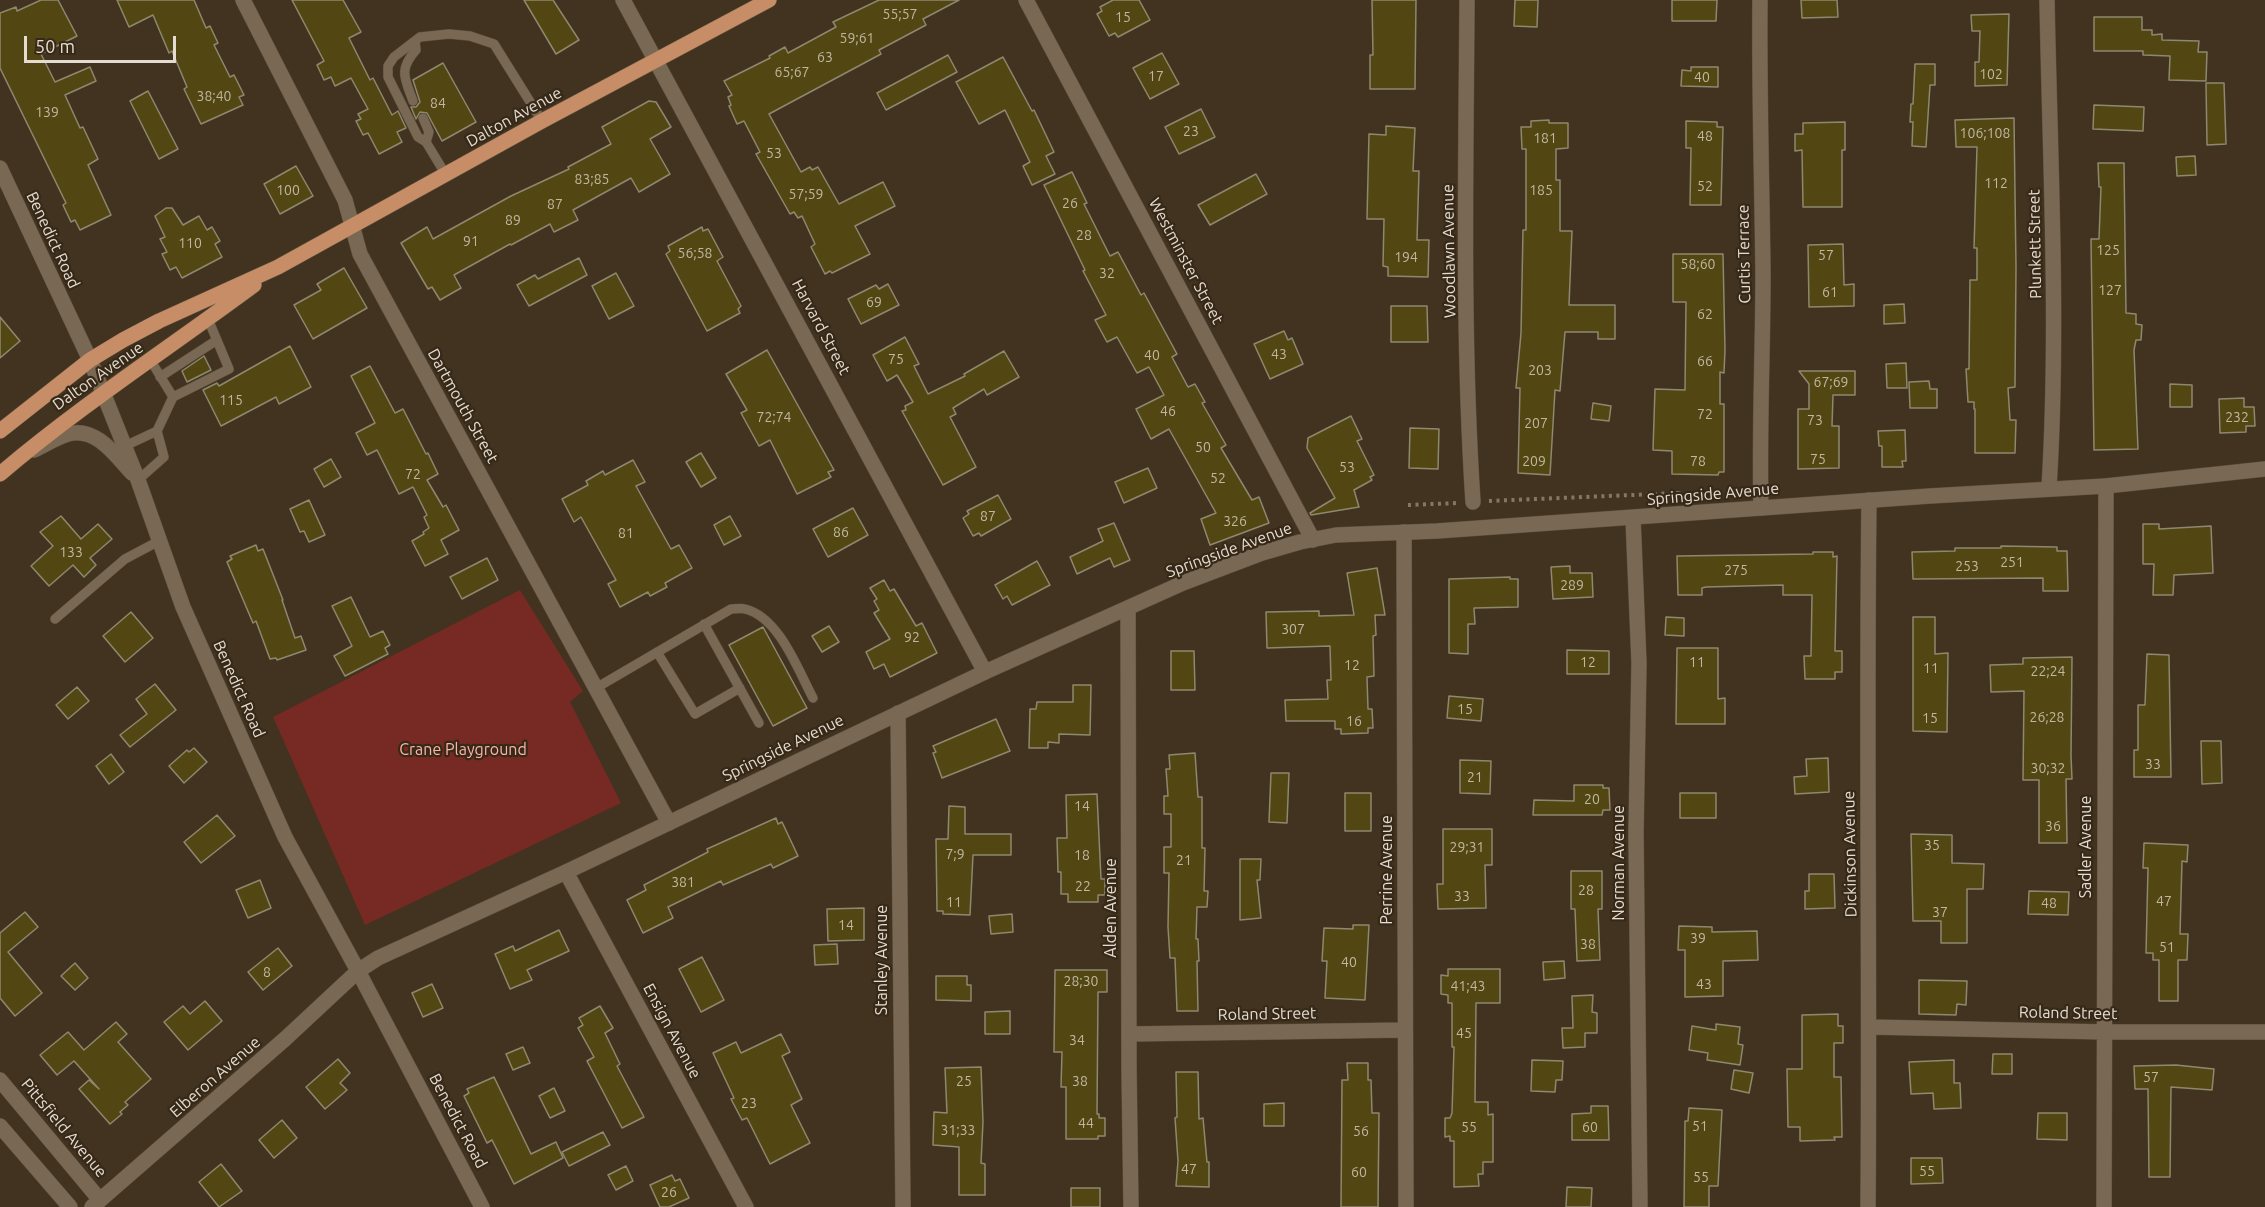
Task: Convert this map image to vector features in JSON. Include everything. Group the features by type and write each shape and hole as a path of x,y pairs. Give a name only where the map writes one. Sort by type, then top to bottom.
{"main road":[{"name":"Dalton Avenue","path":"0,431 90,360 159,321 278,267 542,121 769,0"},
{"name":"Dalton Avenue","path":"0,474 73,415 151,361 278,267"}],"street":[{"name":"Dartmouth Street","path":"243,0 345,200 360,254 669,823"},
{"name":"Harvard Street","path":"623,0 985,672"},
{"name":"Westminster Street","path":"1026,0 1313,540"},
{"name":"Woodlawn Avenue","path":"1467,0 1468,416 1473,502"},
{"name":"Curtis Terrace","path":"1760,0 1763,344 1761,508"},
{"name":"Plunkett Street","path":"2047,0 2055,320 2054,404 2049,488"},
{"name":"Benedict Road","path":"0,168 90,360 138,480 183,607 285,837 482,1207"},
{"path":"21,456 70,433 90,435 106,444 138,480"},
{"name":"Springside Avenue","path":"358,971 378,958 566,872 985,672 1183,583 1262,553 1336,535 1633,518 1869,500 2106,486 2265,469"},
{"name":"Sadler Avenue","path":"2104,1207 2106,486"},
{"name":"Dickinson Avenue","path":"1868,1207 1870,1027 1866,754 1869,500"},
{"name":"Norman Avenue","path":"1633,518 1639,663 1636,833 1641,1207"},
{"name":"Perrine Avenue","path":"1404,532 1406,1207"},
{"name":"Alden Avenue","path":"1128,609 1131,1207"},
{"name":"Stanley Avenue","path":"898,713 903,1207"},
{"name":"Ensign Avenue","path":"566,872 746,1207"},
{"name":"Elberon Avenue","path":"96,1204 285,1039 358,971"},
{"name":"Roland Street","path":"1870,1027 2105,1032 2265,1032"},
{"name":"Roland Street","path":"1129,1035 1405,1030"},
{"name":"Pittsfield Avenue","path":"0,1080 96,1204"},
{"path":"0,1126 70,1207"}],"lane":[{"path":"446,175 426,142 418,137 388,77 388,66 394,57 420,37 449,34 470,36 494,44 542,121"},
{"path":"413,102 403,76 407,60 416,50 416,41"},
{"path":"423,118 429,132 426,142"},
{"path":"138,480 164,457 158,431 173,397 229,369 208,319"},
{"path":"160,377 217,340"},
{"path":"151,361 173,397"},
{"path":"125,446 158,431"},
{"path":"55,619 124,559 159,541"},
{"path":"596,688 731,609 746,609 775,627 813,698"},
{"path":"705,624 759,723"},
{"path":"657,652 695,714 740,688"}],"path":[{"path":"1408,505 1679,493"}],"green space":[{"name":"Crane Playground","path":"520,590 583,691 570,702 621,803 365,925 273,717"}],"building":[{"path":"41,0 58,0 77,36 41,54 55,82 90,67 96,81 65,95 98,159 88,165 111,215 80,230 75,220 71,222 63,205 66,203 0,68 0,13 16,7 17,11"},
{"path":"117,0 194,0 206,28 210,26 218,43 214,45 230,77 234,75 244,95 239,97 243,105 201,124 184,89 187,87 172,51 169,53 153,15 129,27"},
{"path":"292,0 343,0 361,32 349,38 370,80 373,78 392,115 398,111 406,128 397,132 402,142 379,154 368,133 363,135 356,121 361,119 358,114 368,109 351,78 335,86 331,77 324,80 317,65 324,61"},
{"path":"524,0 553,0 579,40 556,54"},
{"path":"879,0 959,0 923,19 926,25 879,50 881,54 769,114 801,172 810,167 812,170 818,167 839,204 883,182 895,206 855,226 870,254 832,273 830,271 825,274 811,247 815,244 802,216 798,218 794,212 790,214 756,154 760,152 744,121 737,124 729,106 731,105 728,97 732,95 724,81 770,58 769,56 785,47 788,53 836,27 833,22"},
{"path":"1113,0 1139,0 1150,20 1118,37 1115,33 1109,36 1097,14 1102,11 1100,7"},
{"path":"1372,0 1416,0 1415,89 1370,89 1370,55 1373,55"},
{"path":"1515,0 1538,0 1537,27 1514,26"},
{"path":"1672,0 1717,0 1716,21 1672,21"},
{"path":"1801,0 1837,0 1838,17 1802,18"},
{"path":"2009,14 2007,85 1975,86 1975,62 1979,62 1980,31 1972,31 1971,15"},
{"path":"2094,17 2142,17 2142,30 2152,30 2152,35 2162,34 2162,40 2199,41 2198,52 2207,52 2206,81 2169,80 2170,56 2143,55 2143,51 2094,51"},
{"path":"1162,53 1179,84 1150,99 1133,68"},
{"path":"948,55 957,72 886,110 877,93"},
{"path":"1003,57 1032,111 1034,110 1054,152 1046,156 1055,174 1032,185 1023,166 1030,162 1005,110 979,124 956,82"},
{"path":"443,63 476,122 442,141 427,113 420,112 416,119 411,107 416,107 420,102 413,80"},
{"path":"1915,64 1935,64 1935,85 1930,85 1926,147 1912,146 1913,122 1910,122"},
{"path":"1691,67 1718,67 1718,87 1681,86 1682,70 1691,71"},
{"path":"2206,83 2224,83 2226,144 2207,145"},
{"path":"148,91 178,149 159,159 130,101"},
{"path":"649,101 656,102 671,127 650,139 670,174 639,192 631,178 573,210 578,220 554,232 550,224 510,244 454,275 461,288 440,300 432,287 428,289 401,243 427,227 433,239 511,196 569,169 568,167 611,144 602,127"},
{"path":"2094,105 2144,107 2143,131 2093,129"},
{"path":"1201,109 1215,137 1179,154 1165,127"},
{"path":"2014,118 2015,387 2008,388 2010,420 2016,420 2015,453 1975,453 1975,409 1974,402 1968,402 1966,369 1969,369 1970,280 1977,280 1977,248 1974,248 1977,147 1956,147 1955,120"},
{"path":"1549,120 1549,123 1568,123 1568,148 1556,149 1556,180 1560,180 1560,231 1572,231 1569,305 1615,305 1615,339 1598,339 1598,332 1565,332 1560,391 1555,390 1550,475 1518,473 1520,388 1516,388 1521,333 1523,230 1526,230 1526,149 1522,149 1521,127 1531,127 1531,121"},
{"path":"1686,121 1717,122 1717,127 1723,127 1721,205 1690,205 1691,148 1686,148"},
{"path":"1845,122 1845,150 1842,150 1842,207 1803,207 1802,150 1795,151 1795,134 1803,134 1803,123"},
{"path":"1386,126 1415,128 1413,171 1419,171 1417,240 1429,240 1428,277 1388,276 1388,267 1383,266 1384,219 1367,219 1369,134 1386,135"},
{"path":"2195,156 2196,175 2177,176 2176,157"},
{"path":"2098,163 2124,163 2126,313 2136,314 2136,324 2142,325 2141,340 2136,340 2134,350 2138,449 2094,450 2091,239 2099,239 2101,187 2099,187"},
{"path":"296,166 313,196 280,214 264,184"},
{"path":"1072,172 1087,203 1084,204 1110,256 1118,252 1141,295 1144,293 1177,354 1172,357 1188,387 1195,384 1205,402 1202,403 1226,445 1221,448 1252,500 1259,497 1269,523 1210,545 1201,519 1216,513 1169,429 1151,439 1136,409 1164,395 1149,367 1137,373 1117,337 1107,342 1095,320 1106,315 1083,271 1085,270 1044,185"},
{"path":"1256,174 1267,194 1210,225 1198,205"},
{"path":"166,208 172,208 183,225 199,216 207,230 212,227 220,241 215,244 222,257 182,278 176,267 170,270 162,254 167,252 160,239 165,237 155,216"},
{"path":"702,227 703,231 708,229 723,257 717,261 741,306 738,309 740,313 707,331 666,254 670,251 668,246"},
{"path":"1843,244 1844,285 1854,284 1854,306 1809,307 1808,245"},
{"path":"1673,254 1723,254 1725,350 1724,373 1720,372 1720,404 1724,404 1724,472 1719,472 1718,475 1672,474 1672,451 1653,450 1655,389 1685,390 1686,302 1673,302"},
{"path":"579,258 587,275 529,306 517,285 535,275 538,279"},
{"path":"344,268 367,308 313,339 294,305 321,290 317,284"},
{"path":"616,273 634,306 609,319 592,286"},
{"path":"888,284 899,305 861,324 848,299 876,285 879,289"},
{"path":"1904,304 1905,323 1884,324 1884,305"},
{"path":"1391,306 1427,306 1428,342 1391,342"},
{"path":"0,317 20,341 0,358"},
{"path":"1284,331 1288,340 1292,338 1303,364 1270,379 1254,344"},
{"path":"905,337 919,364 914,366 928,394 965,376 964,374 1004,351 1019,377 987,395 984,389 953,408 956,414 950,417 976,467 943,485 902,411 906,410 905,406 913,402 897,375 887,381 873,355"},
{"path":"290,346 311,387 279,404 276,397 221,426 203,390 217,383 219,386"},
{"path":"767,350 834,470 828,472 831,477 797,494 770,440 759,446 741,413 747,410 726,374"},
{"path":"204,356 211,370 187,382 182,371"},
{"path":"1906,363 1907,388 1887,388 1886,364"},
{"path":"370,366 395,413 403,409 426,454 428,453 438,474 427,480 443,507 446,505 459,530 441,540 448,554 425,566 412,541 429,528 424,517 427,515 413,487 399,494 377,450 367,455 356,433 375,423 351,376"},
{"path":"1799,371 1855,371 1855,395 1833,395 1832,426 1839,426 1839,468 1798,469 1798,409 1809,409 1809,384"},
{"path":"1929,381 1930,389 1937,389 1937,408 1910,408 1909,382"},
{"path":"2170,384 2192,385 2192,407 2170,407"},
{"path":"2244,398 2244,407 2254,407 2255,426 2246,426 2246,432 2220,433 2219,399"},
{"path":"1593,403 1611,406 1609,421 1591,419"},
{"path":"1351,416 1362,439 1357,441 1374,475 1370,477 1372,480 1354,490 1359,507 1311,515 1310,513 1335,498 1307,448 1308,438"},
{"path":"1410,428 1439,429 1438,469 1409,468"},
{"path":"1905,430 1906,461 1902,461 1903,467 1882,467 1882,446 1879,446 1878,431"},
{"path":"701,453 716,478 701,487 686,462"},
{"path":"331,459 341,477 324,487 314,469"},
{"path":"633,460 645,482 636,486 671,549 679,545 692,568 665,583 667,587 650,596 648,592 620,607 608,584 616,580 581,517 574,522 562,499 588,485 586,481 603,471 605,475"},
{"path":"1148,468 1157,488 1124,503 1115,482"},
{"path":"998,495 1011,519 981,536 979,533 973,536 963,518 969,514 967,511"},
{"path":"309,500 325,535 309,542 304,531 300,532 290,509"},
{"path":"853,508 868,535 828,557 813,529"},
{"path":"61,516 81,539 98,524 112,539 90,558 96,565 84,577 73,565 49,586 31,566 53,546 40,532"},
{"path":"730,516 741,536 724,545 714,525"},
{"path":"1114,523 1130,560 1114,567 1110,558 1077,574 1070,557 1103,541 1098,529"},
{"path":"2143,524 2159,524 2159,529 2211,526 2213,573 2174,575 2173,595 2153,595 2154,564 2143,564"},
{"path":"256,545 258,551 263,549 295,638 301,636 306,650 277,660 276,658 270,659 256,621 253,623 227,562 232,559 230,556"},
{"path":"2001,546 2057,547 2057,551 2067,551 2068,591 2043,591 2043,578 1913,579 1912,552 1955,551 1955,548 2001,548"},
{"path":"1813,552 1833,552 1833,557 1837,556 1835,651 1842,651 1842,672 1835,672 1835,679 1805,679 1804,656 1811,656 1812,595 1783,595 1783,585 1706,587 1702,588 1702,595 1678,595 1677,556 1813,554"},
{"path":"487,558 498,580 462,599 450,577"},
{"path":"1037,561 1050,585 1012,605 1007,596 1003,599 995,585"},
{"path":"1570,566 1570,573 1592,573 1593,597 1553,599 1551,567"},
{"path":"1377,568 1385,615 1375,615 1374,676 1367,677 1368,709 1372,709 1373,728 1368,728 1368,733 1341,734 1341,729 1335,729 1335,721 1286,721 1285,700 1328,699 1327,680 1331,680 1330,646 1267,648 1266,612 1319,611 1319,616 1354,615 1347,573"},
{"path":"1510,577 1510,579 1518,579 1518,607 1474,608 1475,624 1468,624 1468,654 1449,653 1449,579"},
{"path":"884,580 890,591 894,589 916,626 922,623 937,653 890,677 884,664 874,669 866,652 890,639 874,613 879,610 874,601 877,599 870,588"},
{"path":"351,597 370,637 383,631 390,645 385,648 388,654 345,676 334,656 352,646 332,606"},
{"path":"131,612 153,638 125,662 103,636"},
{"path":"1666,617 1684,618 1684,636 1665,635"},
{"path":"1913,617 1935,617 1935,654 1948,653 1947,732 1913,731"},
{"path":"829,626 839,642 822,652 812,636"},
{"path":"763,627 807,708 773,726 729,645"},
{"path":"1677,648 1718,648 1718,699 1725,698 1725,724 1676,724"},
{"path":"1567,650 1609,651 1609,674 1567,674"},
{"path":"1171,651 1194,651 1195,690 1171,690"},
{"path":"2147,654 2169,655 2171,777 2134,777 2134,750 2138,750 2138,705 2145,705"},
{"path":"2072,657 2072,779 2066,779 2067,843 2039,843 2039,780 2023,780 2024,691 1991,692 1990,665 2023,664 2023,658"},
{"path":"155,684 176,710 130,747 120,735 147,714 136,699"},
{"path":"1073,685 1091,685 1090,735 1059,734 1059,743 1048,742 1048,748 1029,748 1030,709 1036,709 1037,702 1073,702"},
{"path":"77,687 89,701 68,719 56,705"},
{"path":"1449,696 1483,699 1481,721 1447,718"},
{"path":"996,719 1010,751 942,778 933,753 936,752 933,746"},
{"path":"2201,741 2221,741 2222,783 2202,784"},
{"path":"194,748 207,762 184,783 169,766 187,750 189,752"},
{"path":"1195,753 1198,797 1202,797 1202,848 1205,848 1204,891 1208,891 1207,907 1197,907 1198,1011 1177,1011 1175,958 1170,958 1168,927 1169,873 1164,873 1164,847 1171,847 1171,814 1164,814 1164,796 1168,796 1166,769 1170,769 1169,755"},
{"path":"111,754 124,772 109,784 96,766"},
{"path":"1828,758 1829,792 1795,794 1794,777 1807,776 1806,759"},
{"path":"1460,760 1491,761 1490,794 1460,793"},
{"path":"1271,773 1289,773 1287,823 1269,822"},
{"path":"1574,785 1603,785 1603,788 1609,788 1610,810 1603,810 1602,815 1533,815 1534,800 1574,801"},
{"path":"1345,793 1371,793 1371,831 1345,831"},
{"path":"1680,793 1716,793 1716,818 1680,818"},
{"path":"1097,794 1101,879 1105,879 1105,895 1098,895 1098,902 1068,902 1068,894 1061,894 1057,838 1067,838 1066,795"},
{"path":"949,806 965,807 965,834 1011,834 1011,855 973,855 970,915 943,914 943,911 937,911 936,839 948,839"},
{"path":"217,815 235,836 201,863 184,842"},
{"path":"776,818 778,824 782,822 798,856 773,868 771,864 723,885 721,881 668,907 673,918 643,933 627,900 646,890 644,885 708,852 707,849"},
{"path":"1443,829 1492,829 1492,865 1485,865 1486,908 1438,909 1437,884 1443,884"},
{"path":"1911,834 1952,835 1952,863 1984,864 1983,889 1967,889 1967,943 1941,943 1941,921 1913,921"},
{"path":"2144,843 2188,845 2187,862 2182,861 2180,934 2188,934 2187,960 2178,960 2178,1001 2159,1001 2159,960 2153,960 2153,953 2146,953 2148,868 2143,868"},
{"path":"1240,859 1261,859 1260,880 1257,880 1261,918 1240,920"},
{"path":"1571,871 1602,871 1602,909 1598,909 1600,960 1577,961 1575,909 1571,909"},
{"path":"1809,874 1834,874 1835,908 1805,909 1805,891 1809,891"},
{"path":"260,880 271,908 248,918 236,890"},
{"path":"2029,891 2069,892 2068,915 2028,914"},
{"path":"864,908 864,940 828,941 827,909"},
{"path":"25,912 38,927 8,952 42,993 15,1016 0,998 0,933"},
{"path":"1012,914 1013,932 991,934 989,916"},
{"path":"1353,925 1369,925 1365,1000 1325,998 1327,961 1322,961 1324,928 1353,929"},
{"path":"1679,926 1712,927 1712,932 1757,931 1758,960 1723,961 1723,996 1685,997 1685,950 1678,950"},
{"path":"559,930 569,951 527,970 532,980 510,989 495,954 513,946 515,951"},
{"path":"837,944 838,964 815,965 814,945"},
{"path":"278,948 292,966 263,990 248,972"},
{"path":"702,957 724,1000 701,1012 679,969"},
{"path":"1564,961 1565,978 1544,980 1543,962"},
{"path":"75,963 88,978 75,990 61,976"},
{"path":"1448,969 1500,969 1500,1003 1476,1003 1475,1102 1488,1102 1488,1115 1493,1114 1493,1162 1483,1162 1483,1174 1478,1174 1479,1186 1454,1187 1454,1141 1450,1141 1450,1136 1445,1137 1445,1118 1450,1118 1452,1113 1454,1047 1452,1047 1452,1003 1448,1003 1448,995 1441,994 1441,975 1448,976"},
{"path":"1055,970 1107,970 1107,992 1098,992 1097,1114 1099,1118 1105,1118 1105,1136 1098,1136 1098,1139 1066,1139 1066,1087 1061,1087 1062,1052 1054,1052"},
{"path":"936,976 967,976 967,985 971,985 971,1001 936,1000"},
{"path":"1919,980 1967,981 1966,1005 1957,1004 1956,1015 1919,1014"},
{"path":"432,984 443,1008 423,1017 412,993"},
{"path":"1593,995 1592,1012 1597,1013 1597,1033 1585,1033 1585,1047 1563,1048 1562,1028 1573,1028 1572,996"},
{"path":"205,1001 222,1021 188,1050 164,1022 183,1006 190,1014"},
{"path":"600,1006 613,1028 605,1033 620,1064 617,1066 644,1117 622,1128 587,1061 594,1057 578,1028 583,1025 579,1018"},
{"path":"1010,1011 1010,1034 985,1034 985,1012"},
{"path":"1838,1014 1838,1026 1843,1026 1843,1043 1834,1043 1834,1077 1841,1077 1842,1137 1834,1137 1835,1140 1800,1141 1800,1127 1788,1127 1787,1069 1802,1069 1802,1015"},
{"path":"116,1022 127,1034 118,1042 151,1079 125,1102 128,1105 120,1112 122,1114 110,1124 79,1089 89,1080 99,1089 74,1061 57,1075 40,1055 68,1032 84,1050"},
{"path":"1716,1024 1740,1027 1738,1044 1743,1045 1740,1065 1707,1060 1708,1053 1689,1050 1692,1026 1716,1030"},
{"path":"781,1034 790,1052 782,1056 802,1099 791,1105 810,1143 770,1164 747,1118 742,1120 731,1099 734,1098 713,1053 736,1042 741,1053"},
{"path":"523,1047 530,1063 513,1070 506,1054"},
{"path":"1993,1054 2012,1054 2012,1074 1992,1074"},
{"path":"338,1059 350,1073 340,1083 347,1090 325,1109 306,1087"},
{"path":"1532,1060 1563,1061 1562,1080 1556,1080 1555,1092 1531,1091"},
{"path":"1954,1060 1954,1083 1960,1083 1961,1108 1934,1109 1933,1093 1911,1094 1909,1062"},
{"path":"1347,1063 1368,1063 1372,1113 1379,1113 1378,1207 1341,1207 1342,1080 1348,1080"},
{"path":"2176,1065 2214,1069 2212,1090 2171,1087 2170,1177 2149,1177 2148,1089 2135,1089 2134,1066"},
{"path":"981,1067 983,1122 981,1163 985,1164 985,1195 959,1195 959,1147 933,1145 934,1112 947,1113 945,1068"},
{"path":"1734,1070 1753,1073 1749,1093 1731,1089"},
{"path":"1176,1072 1198,1072 1199,1119 1203,1118 1207,1162 1209,1162 1209,1187 1176,1186 1178,1161 1175,1118 1177,1117"},
{"path":"494,1077 531,1154 556,1142 563,1158 514,1184 492,1140 487,1143 464,1096 469,1093 467,1089"},
{"path":"554,1088 565,1111 550,1118 539,1096"},
{"path":"1284,1103 1284,1126 1264,1126 1264,1104"},
{"path":"1591,1106 1608,1106 1609,1140 1572,1140 1572,1114 1591,1113"},
{"path":"1689,1108 1722,1110 1718,1186 1709,1186 1709,1207 1684,1207 1685,1121 1688,1121"},
{"path":"2038,1113 2067,1113 2067,1140 2037,1139"},
{"path":"282,1120 297,1138 274,1158 259,1140"},
{"path":"603,1132 610,1145 569,1166 562,1152"},
{"path":"1911,1158 1942,1158 1943,1183 1911,1184"},
{"path":"221,1164 242,1191 219,1207 199,1182"},
{"path":"626,1166 633,1181 616,1190 608,1175"},
{"path":"672,1175 675,1181 680,1179 689,1198 669,1207 660,1207 650,1185"},
{"path":"1567,1187 1592,1188 1591,1207 1566,1207"},
{"path":"1071,1188 1100,1188 1100,1207 1071,1207"}]}
